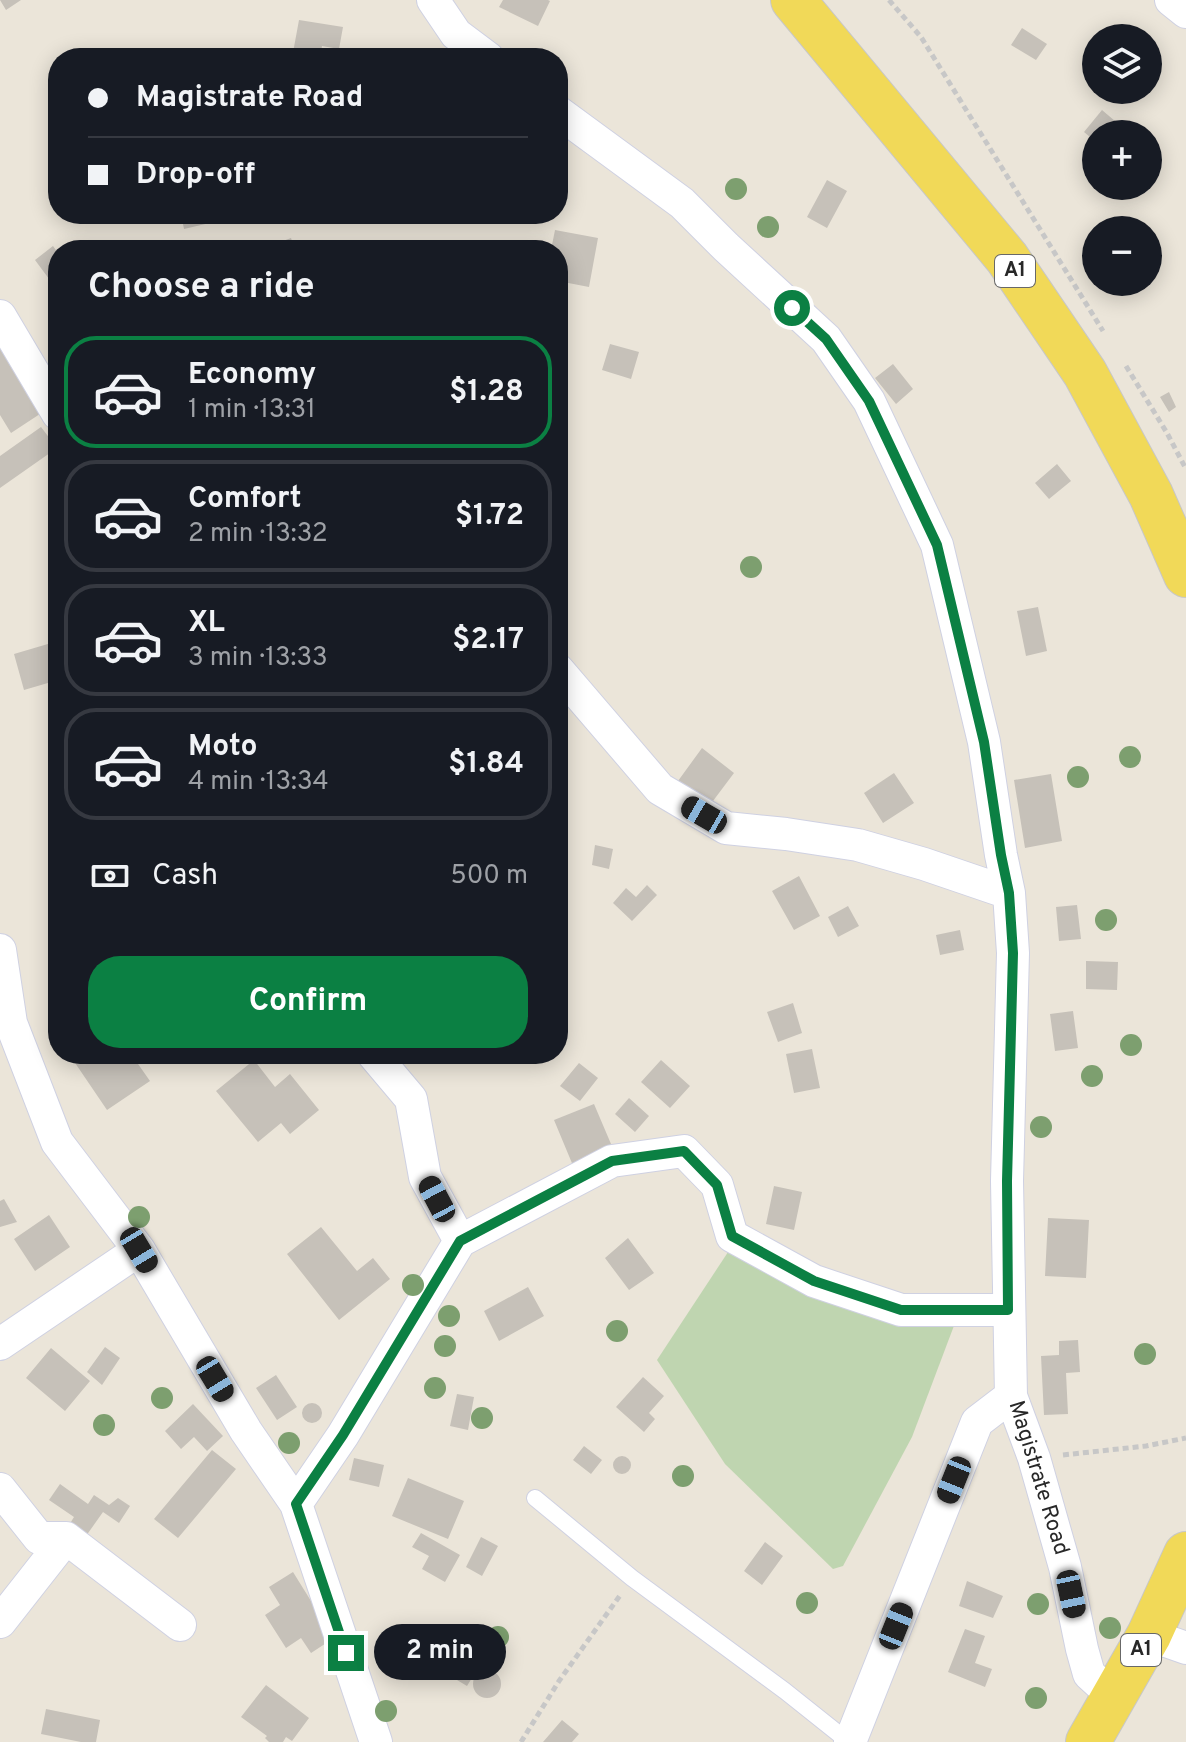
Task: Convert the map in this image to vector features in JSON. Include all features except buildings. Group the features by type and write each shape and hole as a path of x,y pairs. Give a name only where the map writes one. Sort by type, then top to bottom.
{"main road":[{"name":"A1","path":"793,0 1007,258 1085,373 1151,495 1186,575"},
{"name":"A1","path":"1088,1742 1113,1696 1168,1642 1186,1554"}],"street":[{"path":"433,0 456,34 475,48"},
{"path":"1171,0 1186,12"},
{"name":"Magistrate Road","path":"568,119 682,203 826,339 869,401 937,545 984,742 1009,893 1013,953 1007,1181 1011,1396 1034,1458 1065,1567 1089,1674 1113,1696"},
{"path":"0,316 48,397"},
{"path":"568,682 660,789 726,828 858,845 1009,893"},
{"path":"0,950 11,1023 57,1142 139,1250 246,1431 296,1504 376,1742"},
{"path":"381,1064 411,1099 425,1177 460,1241"},
{"path":"296,1504 343,1435 460,1241 612,1161 684,1151 717,1185 732,1236 814,1281 901,1310 1008,1310"},
{"path":"0,1344 139,1250"},
{"path":"849,1742 977,1422 1011,1396"},
{"path":"0,1489 39,1538 66,1538 180,1625"},
{"path":"0,1622 66,1538"}],"lane":[{"path":"535,1498 632,1578 849,1742"}],"path":[{"path":"889,0 921,37 1109,340"},
{"path":"1118,354 1186,469"},
{"path":"1034,1458 1146,1446 1186,1438"},
{"path":"521,1742 559,1681 632,1578"}],"green space":[{"path":"732,1246 955,1323 912,1437 843,1566 833,1569 725,1464 657,1360"}],"route":[{"path":"346,1653 296,1504 343,1435 460,1241 612,1161 684,1151 717,1185 732,1236 814,1281 901,1310 1008,1310 1007,1181 1013,953 1009,893 984,742 937,545 869,401 826,339 792,308"}]}
